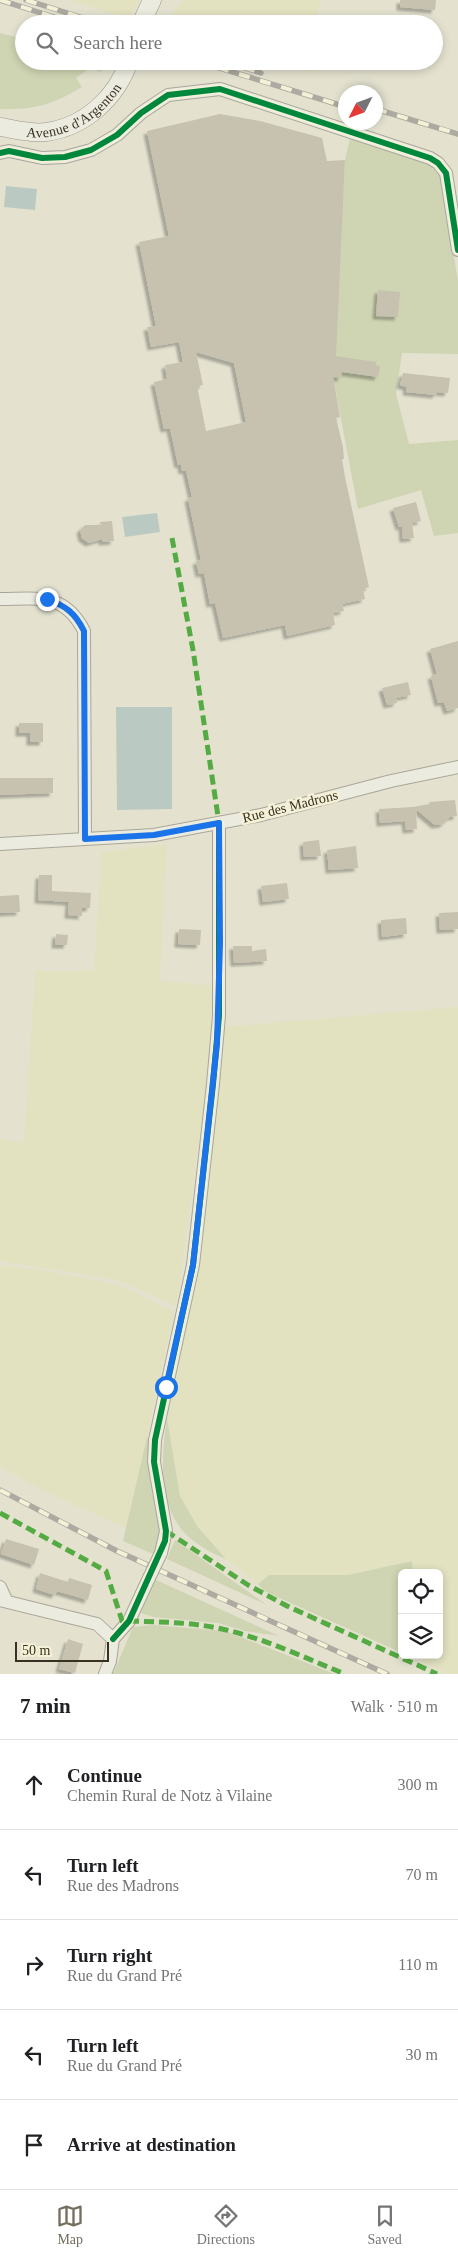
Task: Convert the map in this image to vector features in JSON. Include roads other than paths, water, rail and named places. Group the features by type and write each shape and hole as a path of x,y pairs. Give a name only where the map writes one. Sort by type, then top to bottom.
{"main road":[{"path":"146,15 152,0"},
{"name":"Avenue d'Argenton","path":"0,127 46,132 78,122 106,103 123,80 126,70"}],"street":[{"path":"0,152 9,151 42,158 64,157 91,150 117,135 141,113 168,95 220,89 430,158 438,163 446,173 458,250"},
{"path":"0,598 47,599 65,605 77,617 84,631 85,839"},
{"name":"Rue des Madrons","path":"0,844 154,835 261,815 391,781 458,767"},
{"path":"105,1674 110,1661 113,1639 129,1621 161,1553 166,1531 156,1478 155,1440 193,1265 217,1044 220,943 219,823"},
{"path":"0,1587 3,1600 97,1624 113,1639"}],"railway":[{"path":"0,0 48,15"},
{"path":"26,0 74,15"},
{"path":"226,70 338,105"},
{"path":"252,70 261,73"},
{"path":"383,111 458,134"},
{"path":"0,1490 117,1551 387,1674"}]}
